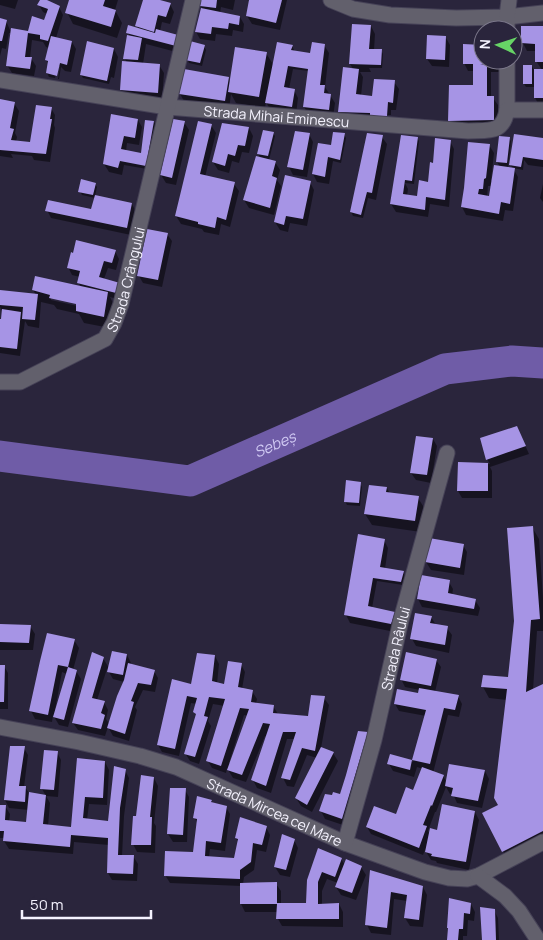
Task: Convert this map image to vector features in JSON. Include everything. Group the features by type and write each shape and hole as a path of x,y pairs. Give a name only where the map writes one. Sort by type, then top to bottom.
{"street":[{"path":"331,0 353,9 390,15 476,20"},
{"path":"507,20 509,0"},
{"name":"Strada Crângului","path":"0,382 20,382 105,338 114,323 167,108 190,1"},
{"path":"518,20 543,13"},
{"path":"507,70 507,110 543,110"},
{"name":"Strada Mihai Eminescu","path":"0,80 167,108 468,131 490,130 501,126 507,110"},
{"name":"Strada Râului","path":"345,843 374,740 401,620 447,453"},
{"name":"Strada Mircea cel Mare","path":"0,727 140,756 176,768 345,843 449,878 467,879 478,876 543,842"},
{"path":"478,876 505,896 519,911 538,940"}],"building":[{"path":"40,0 47,0 60,6 48,41 40,39 40,35 28,33 25,57 32,57 30,69 6,66 11,28 28,31 32,16 44,20 48,9 37,5"},
{"path":"69,0 105,0 103,6 116,10 111,27 65,13"},
{"path":"143,0 160,0 171,3 166,17 158,15 154,32 135,26"},
{"path":"201,0 217,0 216,8 200,6"},
{"path":"249,0 282,0 276,23 246,16"},
{"path":"201,8 240,16 239,25 229,23 228,29 212,27 211,34 195,32"},
{"path":"0,18 7,20 2,41 0,41"},
{"path":"352,24 371,25 369,49 382,49 381,65 349,64"},
{"path":"128,25 155,33 156,29 178,35 176,46 126,33"},
{"path":"523,26 543,26 543,62 535,62 535,44 523,43"},
{"path":"127,35 142,38 138,60 123,59"},
{"path":"427,35 446,36 445,60 426,59"},
{"path":"51,36 72,41 67,65 60,63 57,76 46,73 48,61 45,60"},
{"path":"87,41 114,48 107,81 80,75"},
{"path":"190,41 205,45 200,63 185,60"},
{"path":"277,42 293,45 291,50 310,53 312,42 325,44 320,85 325,85 324,93 331,94 329,110 303,107 308,69 288,66 284,87 295,89 292,107 265,103"},
{"path":"463,44 473,44 473,64 463,64"},
{"path":"235,47 267,52 259,97 228,92"},
{"path":"122,61 160,64 158,93 120,90"},
{"path":"523,65 532,65 532,84 523,84"},
{"path":"343,67 359,69 356,94 372,96 374,79 395,80 393,103 388,102 387,116 370,116 370,113 338,112"},
{"path":"184,69 229,77 225,101 179,94"},
{"path":"534,69 543,69 543,98 534,98"},
{"path":"473,70 487,70 487,96 494,96 494,120 448,121 449,85 473,85"},
{"path":"0,99 15,102 10,128 14,129 11,140 30,142 36,105 52,107 50,119 52,119 46,154 0,150"},
{"path":"111,114 138,119 135,138 124,136 121,149 141,153 145,120 154,121 146,166 120,161 118,168 103,164"},
{"path":"173,119 185,121 172,178 160,175"},
{"path":"198,121 212,124 200,174 235,182 226,220 217,217 215,228 175,216"},
{"path":"222,123 249,127 245,146 238,145 235,156 228,154 225,166 212,162"},
{"path":"263,130 274,132 268,156 257,154"},
{"path":"295,131 310,133 303,170 287,167"},
{"path":"333,132 345,133 340,160 328,157 325,177 312,174 318,143 331,145"},
{"path":"367,133 383,135 372,193 367,192 361,215 350,212"},
{"path":"514,134 543,138 543,160 523,157 521,167 509,165"},
{"path":"401,135 418,137 412,181 405,180 403,194 417,196 419,180 428,182 430,162 433,163 435,138 451,140 445,200 426,197 425,210 390,204"},
{"path":"499,136 510,137 507,163 496,162"},
{"path":"468,142 490,144 486,178 484,179 483,189 479,189 478,194 489,196 494,165 515,168 510,204 501,202 499,214 461,207"},
{"path":"256,156 276,161 272,176 277,178 270,208 243,200"},
{"path":"285,175 311,181 303,219 286,216 284,225 274,222"},
{"path":"81,179 96,183 93,195 78,192"},
{"path":"95,195 132,203 127,228 45,211 48,200 91,209"},
{"path":"147,229 168,233 158,280 137,276"},
{"path":"76,240 116,250 112,263 104,261 99,277 120,283 116,293 77,283 80,271 67,268"},
{"path":"35,276 108,292 104,317 76,311 76,304 49,298 50,295 32,290"},
{"path":"0,290 38,294 35,320 22,319 23,307 0,305"},
{"path":"2,309 21,312 17,349 0,347"},
{"path":"517,426 526,446 486,460 480,438"},
{"path":"416,436 433,438 427,475 410,473"},
{"path":"458,462 488,463 488,491 457,491"},
{"path":"346,480 361,482 359,503 344,502"},
{"path":"369,485 387,487 386,492 419,496 415,521 364,514"},
{"path":"533,526 540,619 531,620 526,692 543,684 543,831 502,852 482,813 498,805 494,798 507,689 481,687 483,675 508,677 514,621 507,528"},
{"path":"358,534 385,539 380,567 404,571 401,582 373,578 368,606 395,612 391,624 344,615"},
{"path":"429,538 464,544 460,568 425,562"},
{"path":"421,575 450,580 448,593 476,599 474,609 417,599"},
{"path":"415,613 432,616 430,623 448,626 445,645 410,639"},
{"path":"0,624 31,625 29,643 0,642"},
{"path":"47,633 75,639 68,667 58,665 48,715 29,711"},
{"path":"112,651 127,654 123,675 107,672"},
{"path":"92,652 104,657 92,698 105,701 101,713 105,715 101,729 72,723"},
{"path":"406,652 437,659 431,686 400,680"},
{"path":"197,653 215,655 212,681 224,684 228,661 242,663 238,687 253,690 251,702 274,705 273,713 308,716 311,695 325,696 315,751 302,748 290,780 281,778 296,732 283,732 266,786 251,780 270,724 263,723 242,775 227,770 249,709 240,708 221,766 206,761 225,699 209,697 204,716 208,717 195,757 184,754 196,714 193,712 197,698 187,696 175,749 157,745 172,679 191,684"},
{"path":"128,663 155,670 151,685 138,683 131,701 134,702 125,734 107,728"},
{"path":"0,665 5,665 4,702 0,702"},
{"path":"68,667 77,670 64,720 53,717"},
{"path":"419,688 459,695 455,710 444,708 430,764 412,760 426,710 394,704 397,689 418,693"},
{"path":"358,731 368,732 342,819 319,811 325,794 332,795 333,792 340,794"},
{"path":"10,746 25,746 19,786 26,786 25,802 4,800"},
{"path":"321,747 334,752 307,805 295,798"},
{"path":"44,750 58,751 54,790 40,789"},
{"path":"390,754 412,760 410,770 387,764"},
{"path":"77,758 105,761 103,798 85,797 83,818 108,821 114,766 126,769 120,808 118,855 134,855 133,874 107,873 108,838 71,835 70,847 3,841 4,831 0,831 0,805 6,805 5,820 26,822 29,792 46,795 43,824 71,827"},
{"path":"449,764 485,770 478,801 451,796 453,788 445,786"},
{"path":"422,767 444,775 423,825 427,826 419,848 366,827 374,806 396,814 406,787 413,790"},
{"path":"141,775 154,777 150,817 152,817 151,845 131,845 133,816 136,816"},
{"path":"170,788 186,788 183,835 167,834"},
{"path":"197,796 227,806 221,843 206,841 205,856 234,858 238,839 235,838 240,817 267,826 262,845 253,843 251,862 240,870 240,879 164,876 165,851 193,852 197,819 193,818"},
{"path":"442,804 475,811 466,862 431,856 432,854 425,852 430,828 437,830"},
{"path":"282,834 295,839 286,870 274,867"},
{"path":"318,848 342,858 335,877 322,872 318,882 318,904 339,903 339,919 276,919 277,904 240,904 240,883 277,882 277,903 306,903 307,880"},
{"path":"346,859 362,866 352,893 335,887"},
{"path":"370,870 423,886 419,920 404,918 407,895 391,892 387,928 365,925"},
{"path":"449,898 471,903 470,914 464,913 463,929 459,929 458,940 447,940"},
{"path":"480,907 495,909 496,940 482,940"}],"waterway":[{"name":"Sebeș","path":"0,456 190,481 445,369 512,361 543,363"}]}
